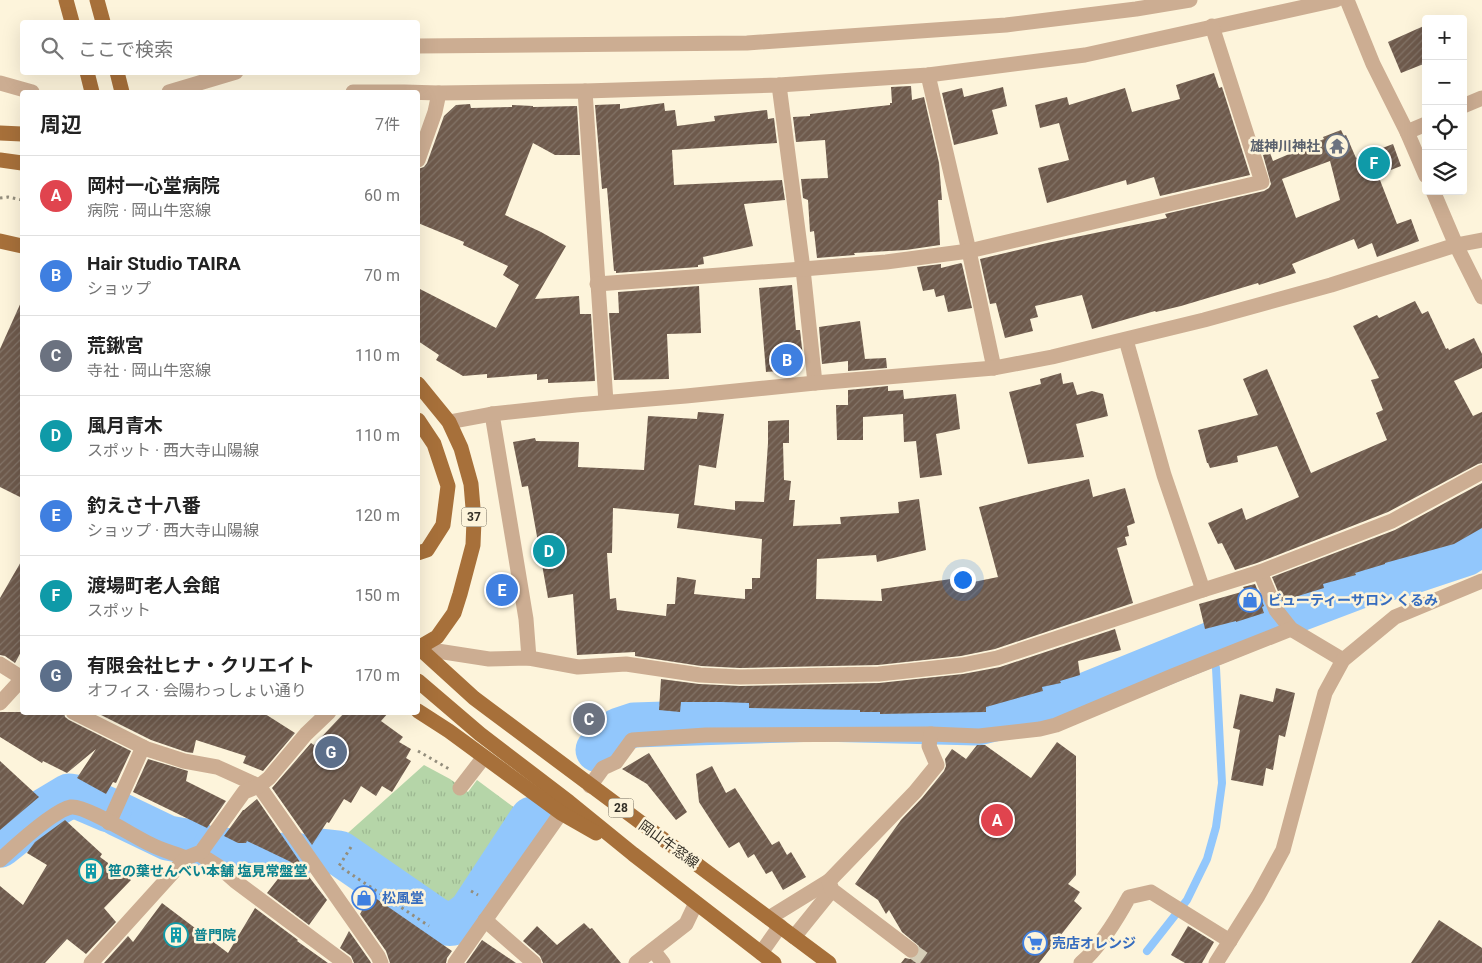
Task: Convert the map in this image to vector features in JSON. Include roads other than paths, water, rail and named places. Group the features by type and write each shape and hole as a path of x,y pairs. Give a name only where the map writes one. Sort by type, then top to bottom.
{"main road":[{"path":"66,0 71,20"},
{"path":"97,0 102,20"},
{"path":"87,75 91,90"},
{"path":"118,75 122,90"},
{"path":"0,132 20,134"},
{"path":"0,160 20,163"},
{"path":"0,240 20,245"},
{"name":"37","path":"420,386 449,422 461,448 471,484 474,520 473,544 454,613 437,637 420,646"},
{"name":"37","path":"420,423 434,444 448,486 443,525 427,550 420,552"},
{"name":"岡山牛窓線","path":"420,649 474,698 829,963"},
{"path":"420,683 565,807"},
{"path":"420,712 449,731 484,758 565,807 632,854 774,963"}],"street":[{"path":"420,46 747,43 1006,24 1136,9 1190,0"},
{"path":"420,92 585,91 780,84 928,75 1085,55 1336,0"},
{"path":"1347,0 1373,64 1422,167"},
{"path":"598,284 886,262 969,250 1262,182 1212,26"},
{"path":"176,90 226,75"},
{"path":"928,75 969,250 994,368"},
{"path":"0,83 25,90"},
{"path":"780,84 815,383"},
{"path":"585,91 606,402"},
{"path":"420,154 435,112 439,93"},
{"path":"1465,105 1482,98"},
{"path":"1407,132 1422,126"},
{"path":"1435,195 1456,246 1482,297"},
{"path":"449,422 492,414 606,402 994,368 1052,357 1204,320 1482,240"},
{"path":"1126,340 1164,475 1203,590"},
{"path":"492,414 526,619 529,658"},
{"path":"420,647 489,659 529,658 578,666 626,664 700,676 879,674 962,666 997,658 1260,572 1392,521 1482,472"},
{"path":"1260,572 1276,610 1289,627 1343,660"},
{"path":"1216,963 1258,896 1283,850 1325,693 1343,660 1395,617 1482,581"},
{"path":"590,786 603,768 616,762 632,740 706,735 931,734 979,736 1040,729 1056,725 1289,627"},
{"path":"0,664 20,678"},
{"path":"0,703 20,681"},
{"path":"80,715 143,747 184,761 217,767 260,786 381,963"},
{"path":"91,963 192,856 244,792 260,786 270,778 306,734 326,715"},
{"path":"794,937 831,886 915,792 936,764 929,746 931,734"},
{"path":"109,822 143,747"},
{"path":"463,783 484,758"},
{"path":"0,860 41,825 72,807 109,822 151,845 192,856 218,866 235,881 345,963"},
{"path":"454,963 565,807"},
{"path":"761,953 775,922 831,886"},
{"path":"831,886 912,950"},
{"path":"1090,961 1129,897 1151,892 1230,941"},
{"path":"636,963 686,924 696,903"},
{"path":"485,920 534,963"},
{"path":"652,950 662,963"}],"waterway":[{"path":"598,750 619,730 634,725 819,719 977,723 1073,700 1273,619 1360,586 1465,554 1482,544"},
{"path":"1210,645 1212,652"},
{"path":"1147,951 1187,900 1207,859 1216,827 1222,783 1216,668"},
{"path":"0,845 39,814 69,796 81,798 109,810"},
{"path":"118,814 168,838 196,843"},
{"path":"321,851 339,853 436,920 455,923 471,912 532,819"},
{"path":"215,848 250,856 296,855"}],"tunnel":[{"path":"911,950 929,963"}],"place":[{"name":"雄神川神社","path":"1337,146"},
{"name":"渡場町老人会館","path":"1374,163"},
{"name":"Hair Studio TAIRA","path":"787,360"},
{"name":"風月青木","path":"549,551"},
{"name":"釣えさ十八番","path":"502,590"},
{"name":"ビューティーサロン くるみ","path":"1250,600"},
{"name":"荒鍬宮","path":"589,719"},
{"name":"有限会社ヒナ・クリエイト","path":"331,752"},
{"name":"岡村一心堂病院","path":"997,820"},
{"name":"笹の葉せんべい本舗 塩見常盤堂","path":"91,871"},
{"name":"松風堂","path":"364,898"},
{"name":"普門院","path":"176,935"},
{"name":"売店オレンジ","path":"1035,943"}]}
